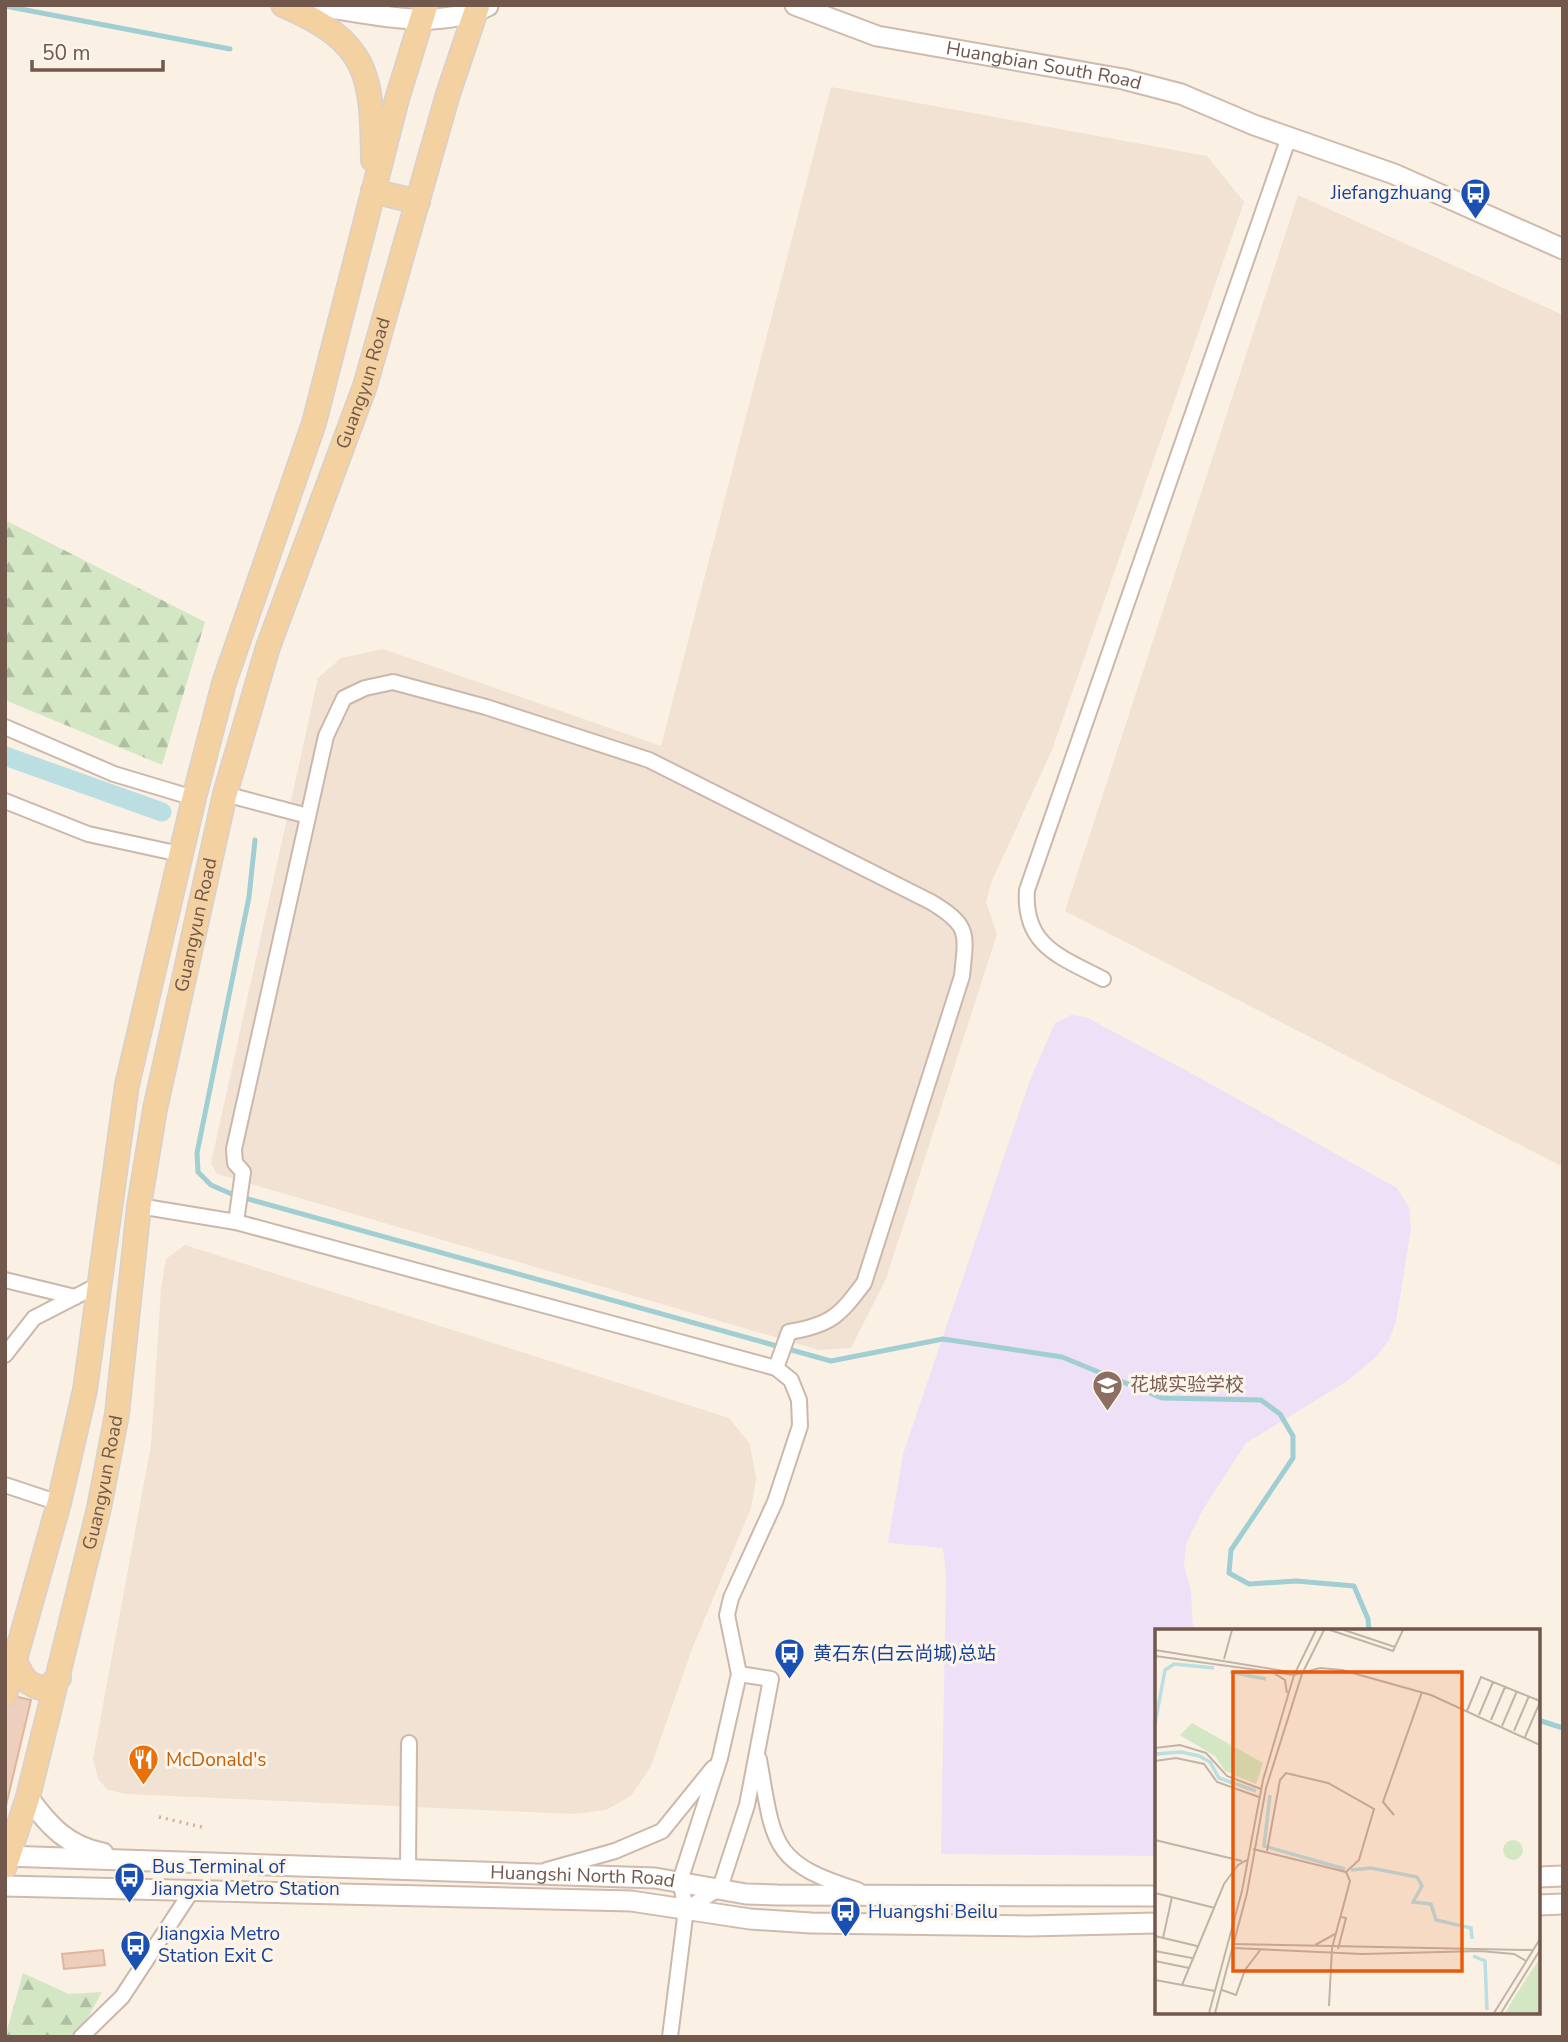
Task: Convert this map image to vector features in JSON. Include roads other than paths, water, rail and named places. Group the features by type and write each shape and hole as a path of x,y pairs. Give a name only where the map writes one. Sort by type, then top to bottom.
{"main road":[{"path":"283,5 316,19 338,35 365,71 373,102 373,191 418,202"},
{"name":"Guangyun Road","path":"6,1859 28,1797 99,1508 115,1428 139,1206 171,1025 225,794 268,647 352,426 477,7"},
{"name":"Guangyun Road","path":"5,1695 59,1503 85,1390 127,1085 180,853 225,683 314,423 373,191 423,13"},
{"path":"15,1660 21,1676 34,1687 45,1689 59,1678"}],"street":[{"path":"312,5 423,13 477,7"},
{"name":"Huangbian South Road","path":"795,5 846,26 889,38 1159,87 1289,137 1385,170 1563,249"},
{"path":"1103,979 1051,952 1040,941 1029,922 1027,890 1289,137"},
{"path":"236,1222 243,1172 235,1163 234,1149 326,736 344,698 365,688 393,682 486,707 649,760 955,917 965,936 962,976 864,1283 846,1307 821,1327 789,1332 776,1368"},
{"path":"5,727 114,774 194,798"},
{"path":"225,794 308,816"},
{"path":"5,801 88,834 180,853"},
{"path":"139,1206 236,1222 776,1368 791,1380 799,1400 800,1426 775,1502 731,1598 726,1615 739,1674 720,1758 680,1881 687,1909 670,2037"},
{"path":"5,1280 75,1297"},
{"path":"5,1355 34,1318 100,1284"},
{"path":"5,1485 59,1503"},
{"path":"687,1909 720,1888 739,1835 771,1679 739,1674"},
{"path":"408,1897 409,1743"},
{"path":"757,1751 771,1830 781,1850 797,1867 815,1877 881,1897"},
{"path":"533,1874 615,1851 662,1831 720,1758"},
{"path":"28,1797 53,1829 86,1850 155,1863"},
{"name":"Huangshi North Road","path":"6,1859 533,1874 680,1881 746,1894 881,1897 1155,1896"},
{"path":"1540,1877 1563,1876"},
{"name":"Huangshi North Road","path":"5,1886 631,1902 750,1919 811,1923 1015,1926 1155,1923"},
{"path":"81,2037 122,1997 191,1892"},
{"path":"1540,1905 1563,1904"}],"waterway":[{"path":"5,6 230,49"},
{"path":"5,756 162,812"},
{"path":"255,840 249,897 197,1153 198,1172 211,1185 234,1195 831,1361 943,1339 1062,1357 1162,1398 1261,1400 1280,1414 1293,1436 1293,1458 1231,1550 1229,1573 1249,1584 1296,1581 1354,1586 1368,1619 1369,1629"},
{"path":"1540,1721 1563,1728"}],"place":[{"name":"Jiefangzhuang","path":"1475,220"},
{"name":"花城实验学校","path":"1107,1412"},
{"name":"黄石东(白云尚城)总站","path":"790,1681"},
{"name":"McDonald's","path":"143,1787"},
{"name":"Bus Terminal of Jiangxia Metro Station","path":"129,1905"},
{"name":"Huangshi Beilu","path":"845,1939"},
{"name":"Jiangxia Metro Station Exit C","path":"135,1972"}]}
